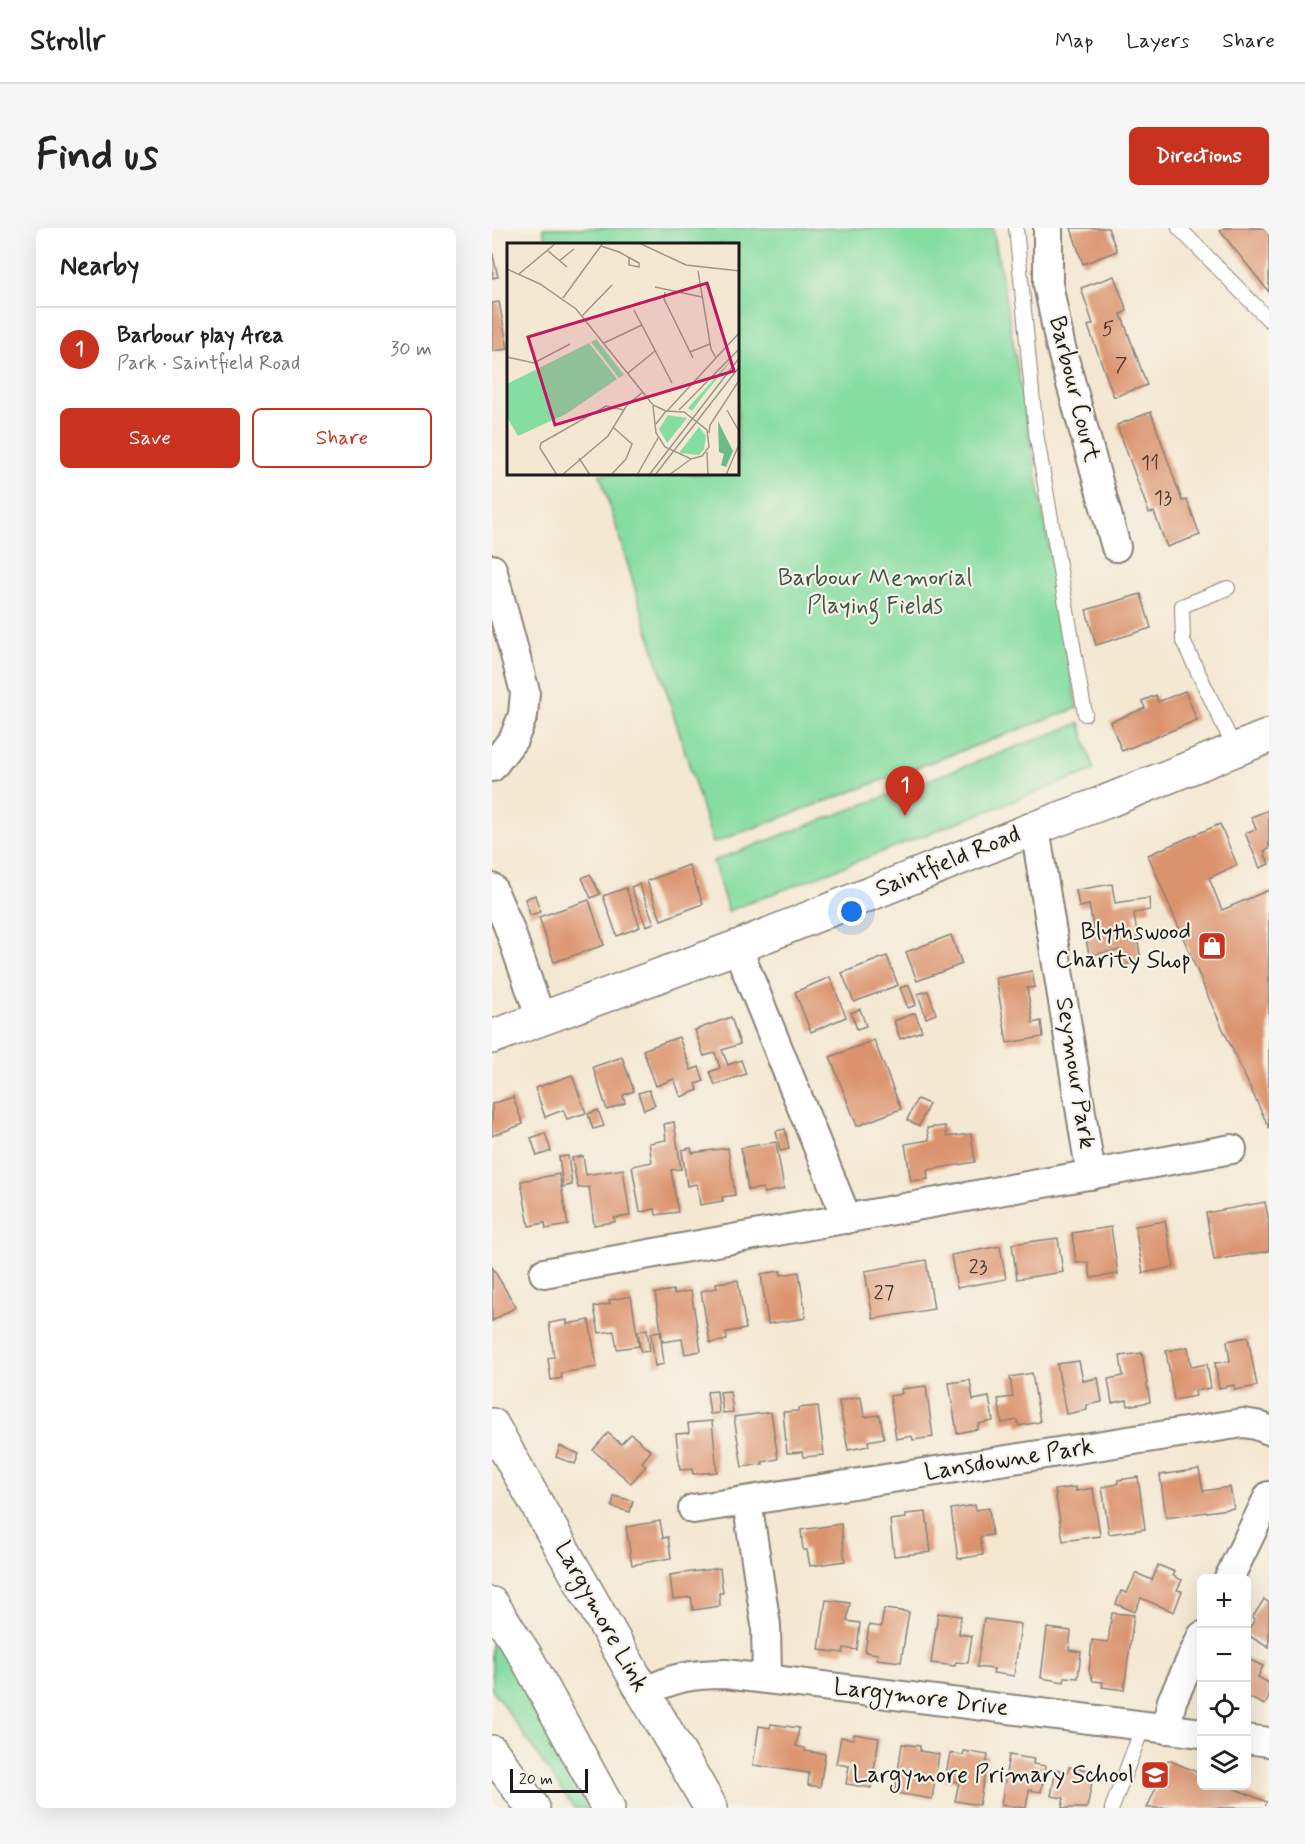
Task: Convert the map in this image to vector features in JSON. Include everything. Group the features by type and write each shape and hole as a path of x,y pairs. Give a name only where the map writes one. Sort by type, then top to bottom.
{"main road":[{"name":"Saintfield Road","path":"492,1037 737,947 1269,736"},
{"name":"Largymore Link","path":"492,1425 711,1808"},
{"path":"492,1604 525,1655 608,1808"},
{"path":"492,1752 533,1808"}],"street":[{"name":"Barbour Court","path":"1048,228 1048,284 1060,344 1116,547"},
{"path":"492,569 525,692 523,714 514,738 492,767"},
{"name":"Seymour Park","path":"1035,828 1091,1176"},
{"path":"492,888 508,925 541,1019"},
{"path":"737,947 847,1219"},
{"name":"Seymour Park","path":"544,1273 1232,1149"},
{"name":"Lansdowne Park","path":"693,1509 1243,1423 1269,1430"},
{"path":"1231,1574 1269,1496"},
{"path":"747,1501 766,1625 767,1679"},
{"path":"1154,1727 1172,1701 1197,1647"},
{"name":"Largymore Drive","path":"644,1693 674,1678 700,1674 725,1674 1197,1732"},
{"path":"1251,1740 1269,1742"}],"lane":[{"path":"1016,228 1036,433 1085,714"},
{"path":"1179,228 1269,320"},
{"path":"1228,588 1182,606 1183,641 1235,749"},
{"path":"1112,1808 1154,1727"}],"green space":[{"name":"Barbour Memorial Playing Fields","path":"543,228 993,228 1077,708 713,843 601,476 740,476 740,243 546,243"},
{"path":"1080,723 1094,770 728,911 713,861"},
{"path":"492,1633 591,1808 574,1808 492,1689"}],"building":[{"path":"1071,228 1108,228 1117,251 1083,264"},
{"path":"1224,228 1269,228 1269,292 1220,231"},
{"path":"492,251 498,277 492,278"},
{"path":"1114,276 1127,311 1121,314 1147,385 1114,397 1088,326 1093,324 1081,288"},
{"path":"499,302 507,349 492,351 492,303"},
{"path":"1151,412 1182,501 1187,500 1200,535 1167,547 1154,512 1149,513 1117,425"},
{"path":"1141,594 1151,628 1096,645 1086,610"},
{"path":"1185,691 1197,720 1122,751 1110,722 1145,708 1142,701 1156,695 1158,702"},
{"path":"1269,810 1269,849 1264,851 1269,864 1260,868 1245,833 1256,829 1251,817"},
{"path":"1220,824 1237,865 1209,878 1222,910 1269,890 1269,1128 1210,1001 1148,855"},
{"path":"689,865 703,904 661,920 647,881"},
{"path":"590,874 600,894 591,898 582,878"},
{"path":"639,884 654,923 646,926 631,887"},
{"path":"1112,884 1115,903 1149,898 1150,910 1134,913 1141,962 1122,965 1120,950 1089,955 1086,938 1095,936 1089,905 1079,907 1076,890"},
{"path":"626,888 640,927 617,936 603,896"},
{"path":"535,895 540,912 530,915 525,899"},
{"path":"589,900 604,945 554,962 539,917"},
{"path":"951,935 962,964 917,981 906,952"},
{"path":"887,956 898,985 854,1002 842,973"},
{"path":"1032,971 1035,987 1027,988 1033,1023 1041,1021 1043,1037 1007,1043 996,978"},
{"path":"830,977 846,1017 811,1032 795,992"},
{"path":"909,985 916,1005 908,1008 900,988"},
{"path":"928,991 936,1014 926,1018 918,994"},
{"path":"860,1009 866,1026 857,1029 851,1013"},
{"path":"915,1013 922,1031 900,1039 894,1021"},
{"path":"731,1017 740,1044 722,1050 728,1065 741,1060 746,1074 715,1085 710,1072 720,1068 715,1053 704,1056 695,1030"},
{"path":"679,1037 691,1070 699,1067 704,1081 696,1084 698,1090 681,1097 674,1079 656,1086 643,1050"},
{"path":"874,1040 901,1109 857,1126 830,1057"},
{"path":"622,1057 634,1091 623,1095 625,1103 607,1110 593,1067"},
{"path":"572,1075 586,1113 567,1119 563,1110 545,1117 535,1088"},
{"path":"649,1090 655,1105 644,1110 638,1093"},
{"path":"513,1097 523,1124 492,1136 492,1104"},
{"path":"917,1099 929,1104 919,1126 907,1120"},
{"path":"598,1110 604,1126 593,1129 588,1114"},
{"path":"674,1122 681,1169 671,1170 678,1212 656,1215 655,1209 640,1212 632,1166 652,1162 649,1143 666,1140 664,1124"},
{"path":"945,1126 947,1137 971,1134 975,1162 927,1170 928,1179 911,1181 905,1144 929,1140 927,1128"},
{"path":"785,1129 789,1149 780,1151 776,1131"},
{"path":"545,1133 551,1151 537,1156 531,1138"},
{"path":"776,1142 784,1189 764,1193 763,1188 748,1190 741,1148"},
{"path":"691,1148 692,1153 728,1148 735,1195 722,1197 723,1201 700,1205 697,1184 687,1186 682,1150"},
{"path":"568,1156 572,1185 563,1187 559,1157"},
{"path":"583,1156 586,1175 623,1169 630,1216 614,1218 615,1222 594,1225 589,1187 578,1188 572,1158"},
{"path":"559,1174 568,1225 546,1229 545,1223 529,1226 521,1181"},
{"path":"1265,1202 1269,1222 1269,1251 1214,1260 1206,1213"},
{"path":"1165,1221 1174,1267 1143,1273 1135,1226"},
{"path":"1111,1227 1118,1274 1091,1278 1088,1262 1076,1263 1072,1233"},
{"path":"1058,1238 1063,1272 1017,1279 1012,1244"},
{"path":"1000,1246 1006,1279 957,1288 951,1255"},
{"path":"926,1260 934,1309 873,1319 865,1271"},
{"path":"492,1267 516,1307 492,1321"},
{"path":"780,1271 781,1275 799,1272 806,1318 768,1324 761,1274"},
{"path":"738,1280 746,1329 726,1332 727,1340 710,1343 701,1291 717,1288 716,1283"},
{"path":"673,1290 674,1294 691,1291 701,1351 685,1354 682,1339 663,1342 655,1293"},
{"path":"631,1296 639,1346 617,1349 614,1331 599,1333 594,1307 610,1304 609,1300"},
{"path":"567,1320 567,1324 589,1320 597,1367 561,1373 562,1378 551,1380 548,1358 554,1357 549,1323"},
{"path":"647,1329 650,1351 641,1352 638,1331"},
{"path":"660,1331 664,1364 655,1366 651,1333"},
{"path":"1248,1337 1257,1386 1235,1390 1234,1385 1219,1388 1215,1363 1230,1361 1227,1341"},
{"path":"1188,1347 1191,1367 1207,1364 1211,1388 1195,1391 1196,1396 1174,1400 1166,1351"},
{"path":"1142,1353 1150,1402 1128,1406 1127,1400 1112,1403 1108,1379 1123,1376 1120,1356"},
{"path":"1079,1361 1083,1381 1098,1378 1102,1402 1087,1405 1087,1410 1066,1414 1057,1364"},
{"path":"1032,1373 1040,1422 1019,1426 1017,1420 1002,1423 998,1399 1013,1397 1010,1377"},
{"path":"970,1380 973,1400 989,1397 993,1421 978,1424 978,1429 957,1433 949,1383"},
{"path":"926,1386 933,1437 913,1440 912,1436 896,1439 890,1396 902,1394 901,1389"},
{"path":"717,1391 719,1413 710,1414 707,1392"},
{"path":"730,1391 733,1412 723,1413 720,1392"},
{"path":"861,1397 864,1417 880,1415 884,1438 868,1441 869,1446 848,1450 839,1401"},
{"path":"818,1406 824,1455 803,1457 802,1452 787,1453 783,1412"},
{"path":"771,1412 778,1459 742,1467 734,1417"},
{"path":"712,1421 717,1472 693,1474 692,1469 680,1470 676,1434 689,1433 688,1423"},
{"path":"608,1433 621,1444 631,1434 651,1451 642,1462 646,1466 631,1483 593,1450"},
{"path":"560,1446 579,1454 575,1464 556,1457"},
{"path":"1199,1469 1203,1491 1230,1487 1234,1508 1166,1518 1160,1475"},
{"path":"1138,1477 1145,1529 1109,1534 1102,1487 1118,1484 1118,1480"},
{"path":"1076,1487 1076,1491 1093,1488 1100,1536 1063,1541 1055,1490"},
{"path":"614,1496 633,1501 630,1512 612,1507"},
{"path":"975,1505 976,1510 989,1508 992,1535 980,1537 983,1555 958,1559 951,1509"},
{"path":"926,1512 931,1552 894,1556 890,1520 906,1518 906,1514"},
{"path":"660,1521 663,1538 668,1537 671,1558 632,1565 626,1527"},
{"path":"841,1524 845,1561 810,1566 807,1550 803,1550 801,1530"},
{"path":"1158,1565 1175,1572 1173,1576 1182,1580 1177,1590 1182,1591 1174,1612 1141,1598 1135,1612 1116,1604 1121,1591 1127,1593 1136,1573 1152,1580"},
{"path":"720,1568 723,1593 719,1593 720,1606 693,1610 691,1597 673,1599 670,1575"},
{"path":"1264,1599 1269,1603 1269,1648 1251,1637 1251,1626 1255,1619 1252,1618"},
{"path":"826,1600 850,1603 847,1621 860,1623 857,1650 844,1648 843,1653 819,1650"},
{"path":"884,1609 909,1612 901,1662 877,1659 878,1654 865,1652 869,1625 881,1627"},
{"path":"938,1613 961,1616 959,1634 972,1636 968,1663 956,1662 955,1666 931,1663"},
{"path":"1112,1613 1134,1615 1124,1690 1102,1687 1103,1682 1093,1681 1089,1671 1092,1640 1108,1642"},
{"path":"984,1619 1021,1624 1014,1676 993,1673 994,1669 977,1667"},
{"path":"1047,1628 1071,1631 1069,1650 1081,1652 1078,1678 1065,1677 1064,1682 1041,1678"},
{"path":"1251,1660 1263,1666 1258,1677 1269,1683 1269,1697 1265,1705 1251,1698"},
{"path":"771,1724 799,1728 796,1746 805,1748 805,1751 825,1754 820,1787 808,1785 809,1773 753,1765 759,1726 770,1728"},
{"path":"854,1734 879,1738 871,1788 846,1784 849,1766 836,1764 841,1737 853,1739"},
{"path":"902,1744 920,1746 920,1751 939,1754 932,1799 895,1793"},
{"path":"964,1751 988,1755 979,1805 955,1801 959,1782 945,1780 950,1753 963,1755"},
{"path":"1009,1755 1034,1759 1033,1764 1046,1766 1041,1792 1029,1790 1026,1808 1001,1805"},
{"path":"1168,1760 1197,1772 1197,1790 1238,1790 1267,1802 1265,1808 1147,1808"},
{"path":"1069,1767 1094,1771 1087,1808 1062,1808 1064,1798 1051,1796 1056,1769 1068,1772"}],"place":[{"name":"Barbour play Area","path":"905,816"},
{"name":"Blythswood Charity Shop","path":"1212,946"},
{"name":"Largymore Primary School","path":"1155,1775"}]}
